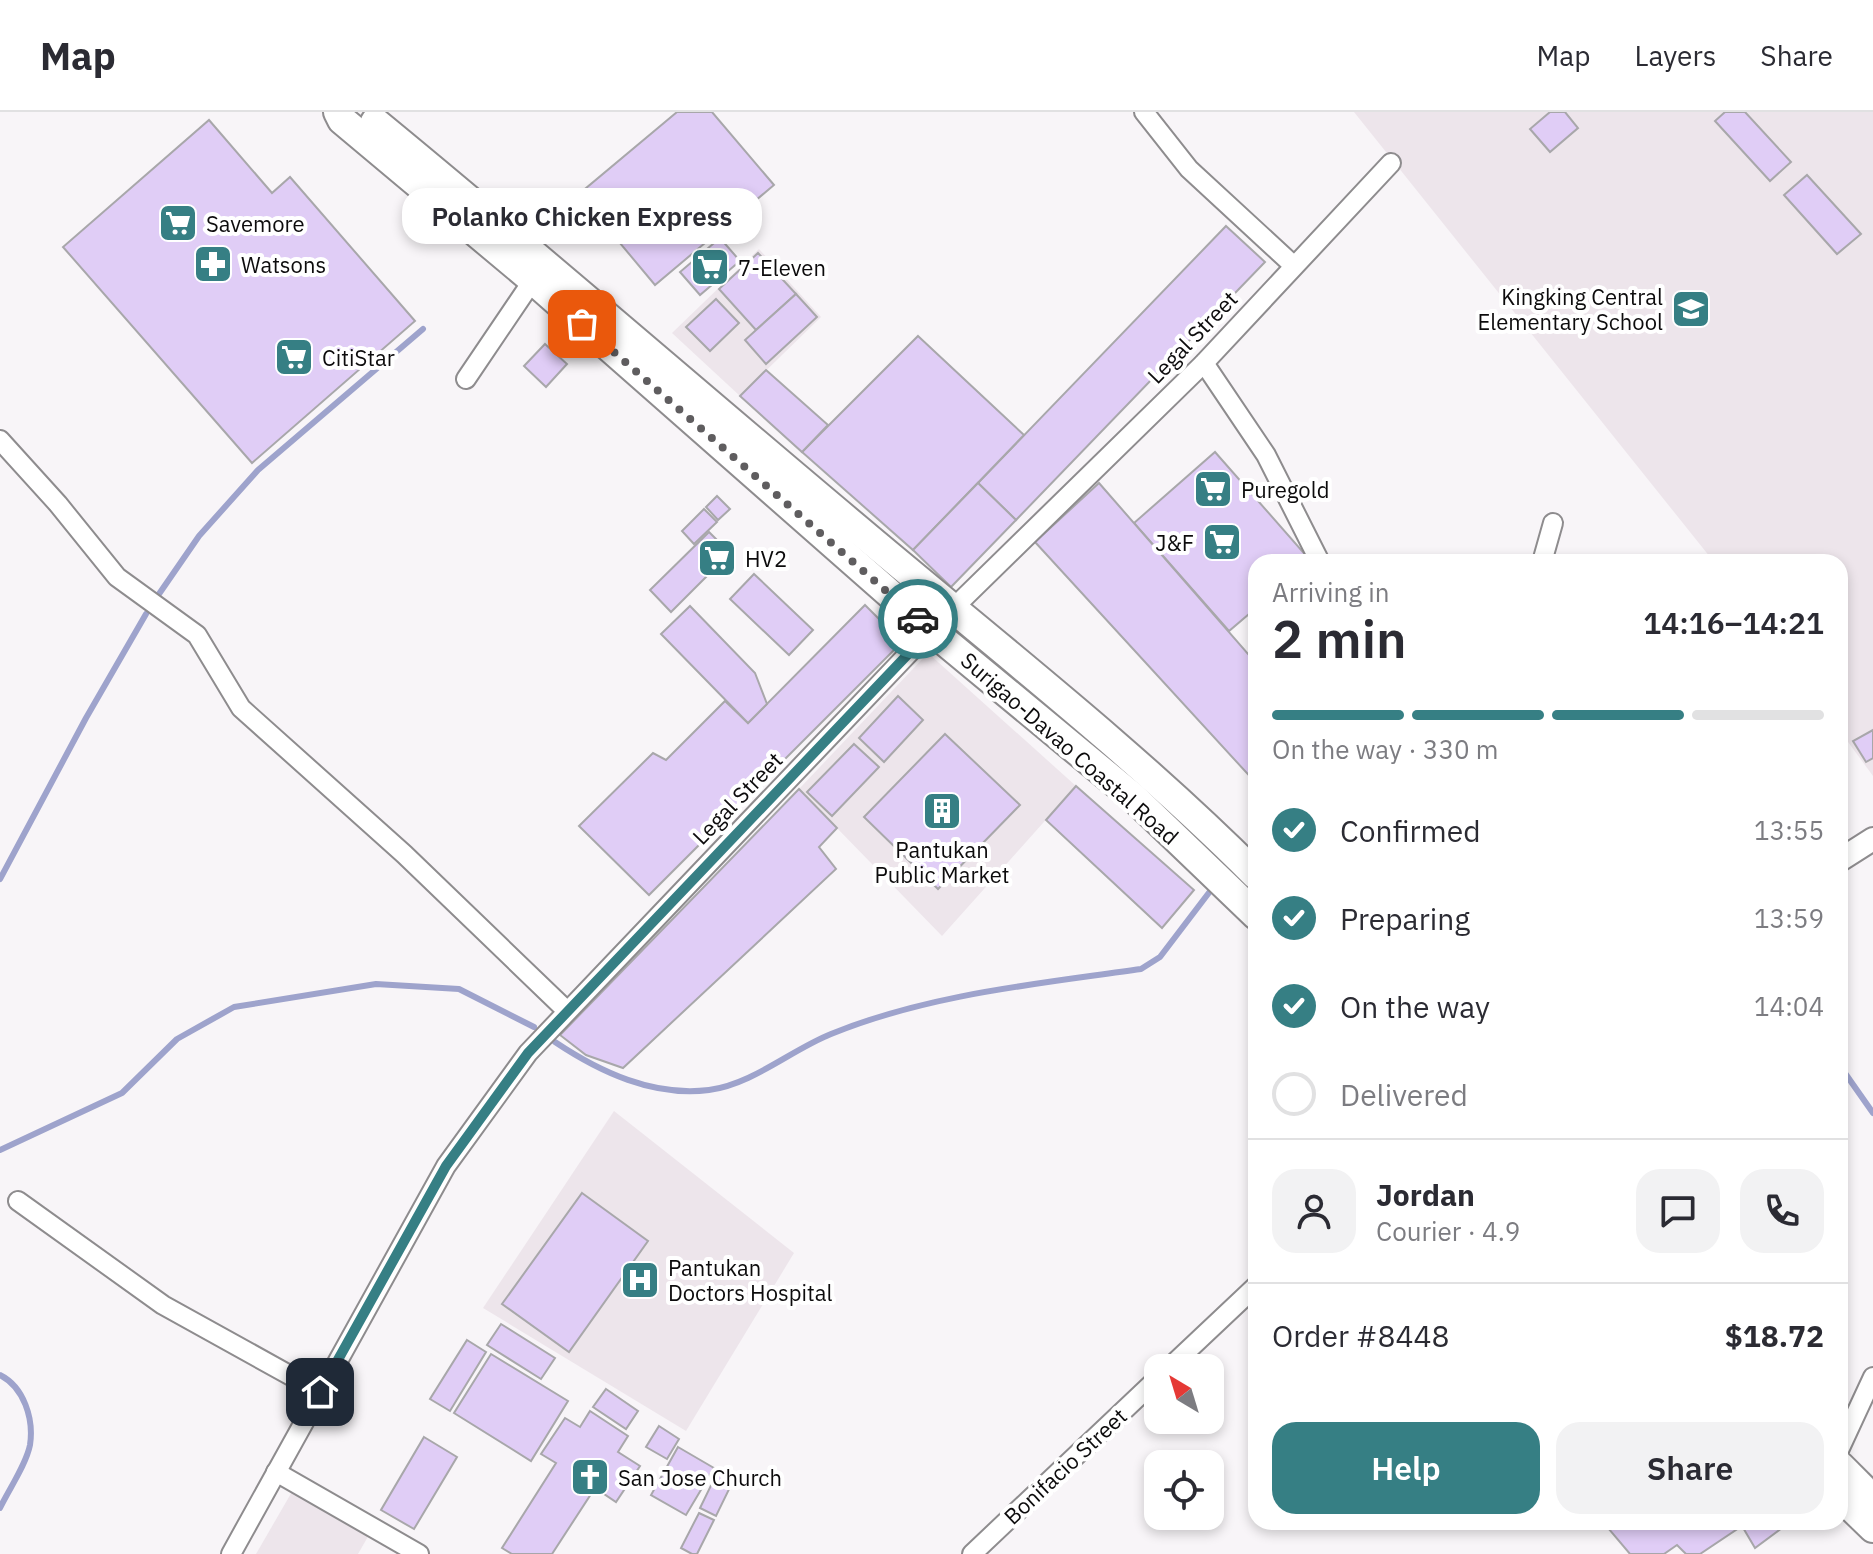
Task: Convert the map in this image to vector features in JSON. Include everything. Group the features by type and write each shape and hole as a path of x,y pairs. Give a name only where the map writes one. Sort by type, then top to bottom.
{"highway":[{"name":"Surigao-Davao Coastal Road","path":"338,112 342,120 533,280 566,294"},
{"name":"Surigao-Davao Coastal Road","path":"362,112 684,399 931,630 1133,797 1248,907"},
{"name":"Surigao-Davao Coastal Road","path":"684,399 952,609 1153,778 1248,867"},
{"path":"1229,888 1248,875"},
{"path":"1848,1486 1873,1499"},
{"path":"1848,1490 1873,1528"}],"street":[{"path":"1144,112 1189,169 1293,265"},
{"name":"Legal Street","path":"231,1554 446,1166 499,1090 566,1010 931,630 1204,363 1391,163"},
{"path":"466,379 533,280"},
{"path":"1204,363 1266,455 1316,554"},
{"path":"0,440 58,504 117,577 197,635 241,708 404,854 566,1010"},
{"path":"1544,554 1553,523"},
{"path":"1848,855 1873,839"},
{"path":"18,1201 163,1305 320,1392"},
{"path":"1184,1354 1248,1295"},
{"path":"1848,1431 1873,1377"},
{"name":"Bonifacio Street","path":"972,1554 1144,1391"},
{"path":"276,1472 419,1554"}],"shaded area":[{"name":"Kingking Central Elementary School","path":"1354,112 1873,112 1873,776 1848,742 1848,554 1708,554"},
{"path":"759,249 821,317 740,396 672,333"},
{"path":"928,653 1076,786 942,936 799,789"},
{"name":"Pantukan Doctors Hospital","path":"614,1111 794,1253 686,1431 483,1308"},
{"path":"293,1490 370,1533 358,1554 256,1554"}],"building":[{"path":"677,112 712,112 774,185 655,285 579,194"},
{"path":"1550,112 1565,112 1578,128 1550,152 1530,129"},
{"path":"1725,112 1745,112 1791,162 1770,181 1715,121"},
{"path":"209,120 272,193 290,177 415,321 252,463 63,247"},
{"path":"1807,175 1861,234 1837,254 1784,195"},
{"path":"1226,226 1265,262 1016,520 978,483"},
{"name":"7-Eleven","path":"720,238 740,261 700,295 680,272"},
{"path":"758,253 796,294 756,330 719,289"},
{"path":"796,294 817,317 766,364 745,340"},
{"path":"716,299 739,323 710,351 686,327"},
{"path":"918,336 1024,435 913,550 802,452"},
{"path":"545,344 567,364 546,387 524,366"},
{"path":"766,370 828,425 802,452 740,396"},
{"name":"J&F","path":"1215,452 1305,554 1248,554 1248,615 1229,631 1134,523"},
{"path":"978,483 1016,520 951,587 913,550"},
{"path":"1099,483 1248,654 1248,774 1035,542"},
{"path":"717,496 730,509 718,520 706,507"},
{"path":"704,509 717,522 694,544 682,531"},
{"path":"709,532 730,553 671,612 650,590"},
{"path":"754,574 813,630 789,655 730,599"},
{"path":"865,605 902,642 649,895 579,826 653,753 666,760 725,701 748,723"},
{"path":"690,606 755,673 767,704 748,723 661,634"},
{"path":"898,696 923,720 884,762 859,738"},
{"path":"1873,730 1873,758 1866,762 1853,741"},
{"name":"Pantukan Public Market","path":"945,734 1020,805 938,889 864,817"},
{"path":"854,744 879,767 832,816 807,792"},
{"path":"1076,786 1194,890 1162,928 1046,820"},
{"path":"799,789 837,828 819,847 836,869 623,1068 586,1055 560,1035"},
{"path":"582,1193 648,1241 569,1352 502,1304"},
{"path":"501,1324 555,1358 541,1379 487,1345"},
{"path":"467,1340 486,1352 450,1411 430,1399"},
{"path":"491,1354 568,1401 531,1461 454,1413"},
{"path":"606,1389 638,1411 626,1429 593,1407"},
{"name":"San Jose Church","path":"590,1411 628,1436 618,1452 640,1466 616,1502 595,1488 552,1554 512,1554 502,1548 556,1463 541,1454 565,1418 580,1427"},
{"path":"659,1426 679,1439 667,1459 646,1447"},
{"path":"424,1437 457,1457 414,1529 381,1510"},
{"path":"678,1447 714,1468 686,1515 651,1495"},
{"path":"719,1469 735,1477 716,1516 700,1508"},
{"path":"699,1513 714,1520 697,1554 692,1554 681,1548"},
{"path":"1610,1530 1736,1530 1700,1554 1686,1554 1677,1545 1664,1554 1630,1554"},
{"path":"1744,1530 1779,1530 1755,1548"}],"waterway":[{"path":"159,594 199,536 258,470 423,329"},
{"path":"0,879 146,614"},
{"path":"555,1042 609,1072 648,1086 688,1091 725,1087 831,1034 906,1009 984,992 1141,969 1160,957 1211,890"},
{"path":"0,1150 122,1093 177,1039 234,1007 376,984 459,989 534,1027"},
{"path":"1848,1077 1873,1113"},
{"path":"0,1375 15,1387 26,1405 31,1435 25,1461 0,1508"}],"way so far":[{"path":"582,324 918,619"}],"place":[{"name":"Savemore","path":"178,223"},
{"name":"Watsons","path":"213,264"},
{"name":"7-Eleven","path":"710,267"},
{"name":"Kingking Central Elementary School","path":"1691,309"},
{"name":"Polanko Chicken Express","path":"582,324"},
{"name":"CitiStar","path":"294,357"},
{"name":"Puregold","path":"1213,489"},
{"name":"J&F","path":"1222,542"},
{"name":"HV2","path":"717,558"},
{"name":"Pantukan Public Market","path":"942,811"},
{"name":"Pantukan Doctors Hospital","path":"640,1280"},
{"name":"San Jose Church","path":"590,1477"}],"route":[{"path":"320,1392 446,1166 499,1090 566,1010 931,630 918,619"}]}
